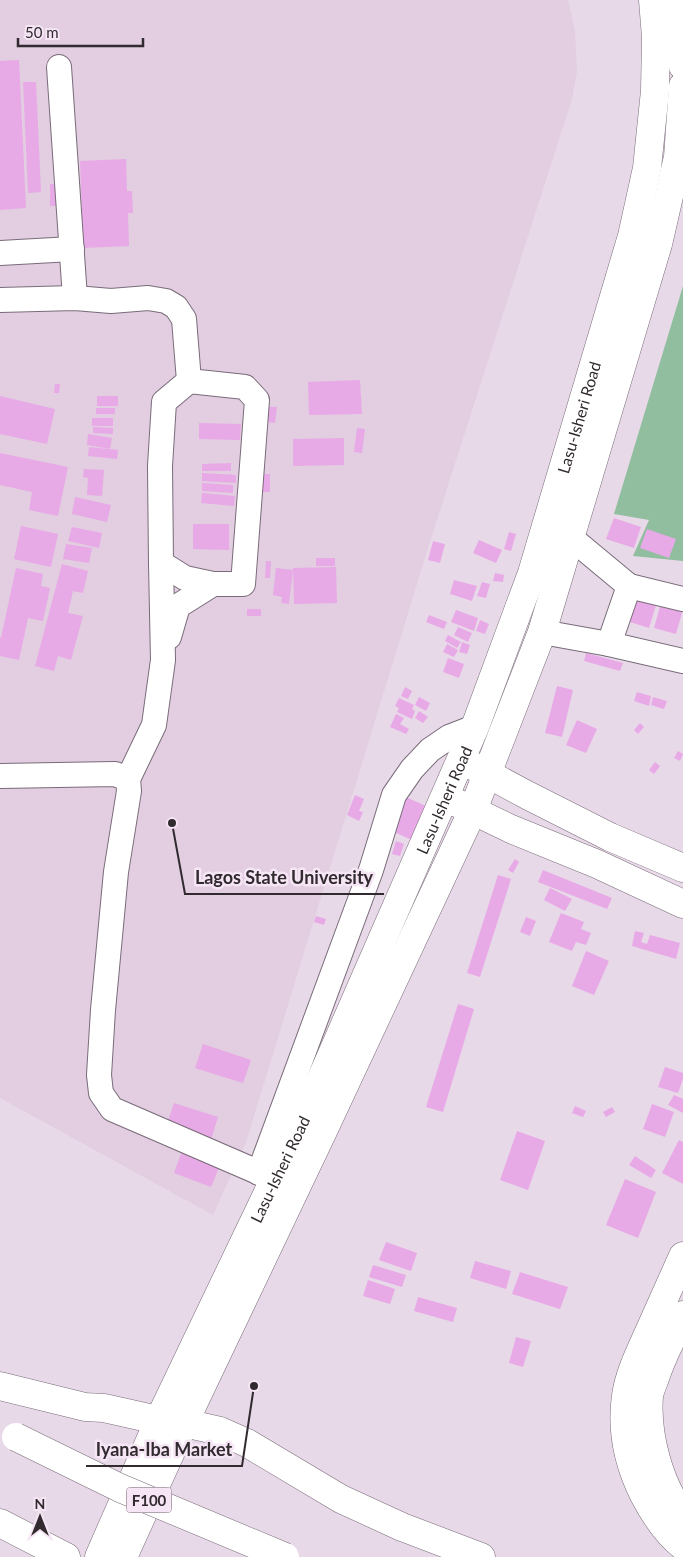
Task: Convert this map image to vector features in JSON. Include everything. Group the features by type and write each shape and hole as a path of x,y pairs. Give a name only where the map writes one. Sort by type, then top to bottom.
{"main road":[{"name":"Lasu-Isheri Road","path":"123,1557 171,1422 267,1176 308,1109 475,727 532,573 632,236 647,168 654,91 656,37 653,0"},
{"path":"680,0 683,66"},
{"name":"Lasu-Isheri Road","path":"99,1557 323,1131 488,774 542,632 658,244 678,157 683,86"},
{"path":"461,759 610,837 683,868"},
{"path":"444,797 511,829 597,864 683,904"},
{"path":"683,1256 638,1356 626,1396 625,1421 627,1448 634,1476 654,1515 683,1546"},
{"path":"683,1315 661,1360 649,1395 650,1421 659,1472 673,1503 683,1514"},
{"path":"0,1386 85,1407 104,1408 232,1435 341,1499 402,1527 481,1557"},
{"name":"F100","path":"8,1434 120,1488 285,1557"},
{"path":"0,1523 66,1557"}],"lane":[{"path":"59,67 75,298"},
{"path":"0,253 72,248"},
{"path":"0,300 148,298 166,301 176,307 184,319 189,380"},
{"path":"161,562 185,578 213,584 243,584 257,400 245,387 189,380 164,402 160,466 162,660 154,726 128,779 129,791 116,872 103,1010 100,1075 101,1093 112,1109 267,1176 371,870 394,795 412,769 430,750 449,736 475,727"},
{"path":"570,537 629,586 683,599"},
{"path":"162,660 178,606 213,584"},
{"path":"609,644 629,586"},
{"path":"542,632 609,644 679,662 683,661"},
{"path":"0,776 115,774 128,779"}],"shaded area":[{"path":"0,0 568,0 575,31 577,71 572,99 428,548 246,1142 213,1215 0,1098"}],"green space":[{"path":"683,286 683,561 633,556 649,520 614,514"}],"building":[{"path":"19,60 26,208 0,210 0,61"},
{"path":"23,82 36,82 41,192 28,193"},
{"path":"126,159 127,191 132,191 133,213 128,213 129,246 83,248 80,161"},
{"path":"50,184 61,184 61,206 50,206"},
{"path":"360,380 362,414 309,415 308,382"},
{"path":"55,384 60,384 59,393 54,393"},
{"path":"0,396 55,409 47,444 0,434"},
{"path":"97,396 118,396 118,406 97,406"},
{"path":"269,407 277,407 275,423 267,422"},
{"path":"96,408 115,408 115,414 96,414"},
{"path":"92,418 113,418 113,426 92,426"},
{"path":"199,423 241,424 240,440 199,439"},
{"path":"93,427 113,428 113,434 93,433"},
{"path":"357,428 365,429 362,453 354,452"},
{"path":"88,434 112,438 110,449 87,445"},
{"path":"344,438 344,465 293,466 293,439"},
{"path":"89,447 118,450 117,459 88,456"},
{"path":"0,453 68,467 58,516 29,510 32,492 0,485"},
{"path":"231,463 231,471 202,471 202,464"},
{"path":"84,469 104,470 102,496 87,495 88,478 83,477"},
{"path":"202,473 236,475 236,483 202,481"},
{"path":"260,474 270,474 270,492 259,492"},
{"path":"202,483 233,485 233,493 202,491"},
{"path":"202,493 235,496 234,506 201,503"},
{"path":"75,497 111,505 107,522 72,514"},
{"path":"614,518 641,527 634,548 606,539"},
{"path":"193,524 229,524 229,550 193,549"},
{"path":"21,526 58,534 51,567 14,559"},
{"path":"72,527 102,533 99,548 68,541"},
{"path":"647,529 676,539 669,558 640,548"},
{"path":"509,532 516,534 511,551 504,549"},
{"path":"479,540 502,550 496,563 473,553"},
{"path":"433,541 445,544 440,563 428,560"},
{"path":"66,544 92,548 89,563 63,559"},
{"path":"316,558 335,558 335,566 316,566"},
{"path":"266,561 271,561 270,578 265,578"},
{"path":"62,564 88,571 83,593 73,591 68,613 83,616 71,660 58,656 54,671 35,666"},
{"path":"336,567 337,603 294,604 293,568"},
{"path":"16,568 43,574 41,586 50,588 43,621 28,618 19,660 0,656 0,637"},
{"path":"276,568 293,570 289,604 281,603 282,597 273,595"},
{"path":"495,573 504,575 503,582 493,581"},
{"path":"454,580 477,586 472,601 450,594"},
{"path":"482,582 490,584 486,598 477,596"},
{"path":"639,593 658,599 649,628 630,622"},
{"path":"662,599 683,609 676,634 654,628"},
{"path":"247,609 261,609 261,616 247,616"},
{"path":"456,610 478,618 474,631 451,622"},
{"path":"429,615 447,622 444,629 426,622"},
{"path":"480,620 489,624 485,634 476,631"},
{"path":"458,627 472,633 468,642 454,635"},
{"path":"448,635 461,642 457,648 445,641"},
{"path":"462,642 470,645 467,654 459,652"},
{"path":"447,644 458,650 454,657 443,652"},
{"path":"586,653 623,663 620,671 584,661"},
{"path":"448,658 464,664 459,678 443,672"},
{"path":"557,686 573,690 562,737 545,733"},
{"path":"405,687 412,691 408,699 401,696"},
{"path":"637,692 651,696 649,706 634,701"},
{"path":"419,697 430,703 426,711 415,705"},
{"path":"653,697 667,701 664,709 651,705"},
{"path":"399,698 414,705 412,709 415,711 412,719 397,712 399,708 395,706"},
{"path":"419,711 428,717 423,723 415,718"},
{"path":"396,714 404,718 400,724 409,729 406,734 390,727"},
{"path":"577,720 597,729 586,753 566,745"},
{"path":"640,723 644,727 638,734 634,730"},
{"path":"678,751 683,754 680,761 674,758"},
{"path":"655,762 660,766 654,774 649,770"},
{"path":"355,795 364,799 359,811 363,812 359,821 347,815"},
{"path":"406,797 428,807 414,841 394,832 399,820 396,818"},
{"path":"396,841 404,844 400,856 392,854"},
{"path":"515,859 519,862 513,873 508,870"},
{"path":"543,870 612,898 607,909 538,882"},
{"path":"498,875 511,879 480,977 467,973"},
{"path":"550,888 572,899 565,911 544,900"},
{"path":"561,913 584,922 581,929 591,933 586,945 576,942 572,951 549,942"},
{"path":"316,916 326,919 324,925 314,922"},
{"path":"526,917 536,921 530,936 520,932"},
{"path":"635,931 644,933 641,942 647,944 650,935 680,943 676,959 632,946"},
{"path":"586,951 609,961 594,995 572,986"},
{"path":"458,1004 474,1009 443,1112 426,1107"},
{"path":"203,1044 251,1060 243,1083 195,1068"},
{"path":"665,1067 683,1073 678,1093 658,1087"},
{"path":"674,1095 683,1099 683,1113 668,1105"},
{"path":"174,1103 218,1117 211,1140 166,1127"},
{"path":"652,1104 674,1112 665,1137 643,1129"},
{"path":"575,1106 586,1111 583,1117 572,1113"},
{"path":"612,1107 615,1112 606,1117 603,1112"},
{"path":"517,1131 545,1141 528,1190 500,1180"},
{"path":"679,1140 683,1142 683,1184 662,1173"},
{"path":"185,1143 223,1158 211,1187 174,1173"},
{"path":"635,1156 656,1170 651,1178 629,1165"},
{"path":"625,1179 656,1192 638,1238 606,1225"},
{"path":"386,1242 417,1253 411,1271 379,1260"},
{"path":"475,1261 511,1271 506,1289 470,1278"},
{"path":"373,1265 406,1275 402,1287 369,1277"},
{"path":"520,1272 568,1287 560,1309 512,1294"},
{"path":"368,1280 395,1289 390,1304 363,1296"},
{"path":"418,1297 457,1308 453,1322 414,1311"},
{"path":"516,1337 531,1341 523,1367 509,1363"}],"place":[{"name":"Lagos State University","path":"172,823"},
{"name":"Iyana-Iba Market","path":"254,1386"}]}
